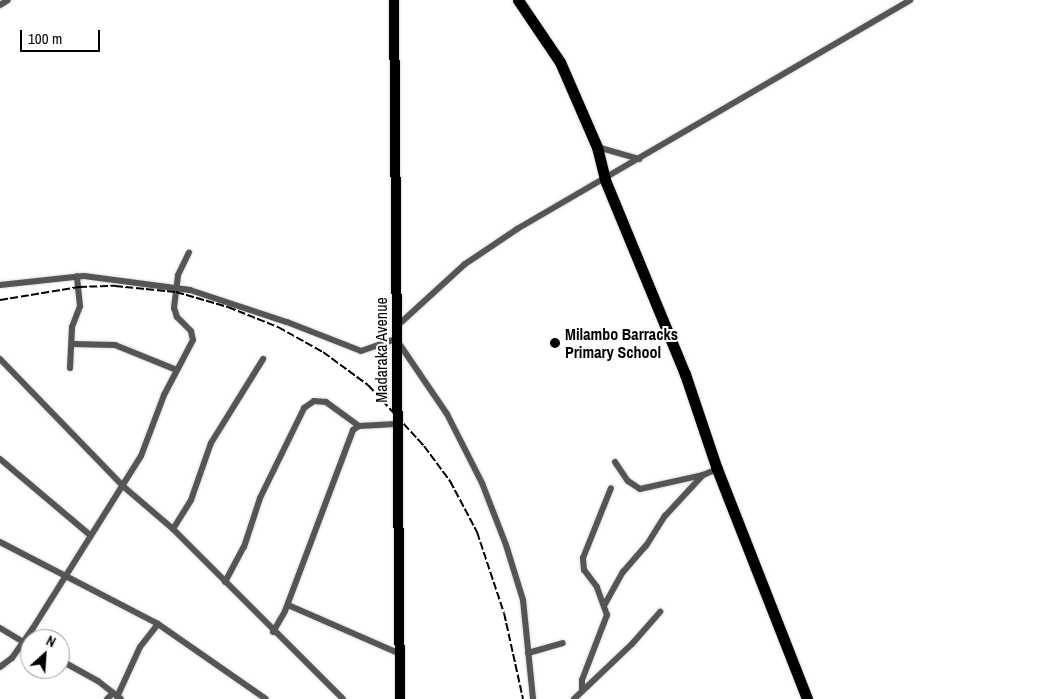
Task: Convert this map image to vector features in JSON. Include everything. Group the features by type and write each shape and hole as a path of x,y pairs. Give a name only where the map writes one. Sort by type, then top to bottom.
{"highway":[{"path":"518,0 560,62 597,147 605,180 685,374 717,469 807,699"}],"main road":[{"name":"Madaraka Avenue","path":"394,0 395,328 400,699"}],"street":[{"path":"0,5 8,0"},
{"path":"395,328 466,264 492,244 605,180 910,0"},
{"path":"597,147 639,159"},
{"path":"31,629 66,577 90,535 124,487 141,456 193,337 175,313 176,288 180,270 189,252"},
{"path":"70,368 72,327 80,306 77,276"},
{"path":"0,285 77,276 176,288 219,299 361,350 396,339 439,399 482,484 520,585 533,699"},
{"path":"72,344 115,345 177,370"},
{"path":"0,359 124,487 173,529 273,632 343,699"},
{"path":"173,529 191,500 211,443 264,359"},
{"path":"225,582 244,547 260,498 304,408 314,401 326,402 359,426 396,424"},
{"path":"273,632 288,605 352,433 359,426"},
{"path":"0,459 90,535"},
{"path":"615,462 628,481 640,489 717,469"},
{"path":"605,604 628,565 646,546 665,516 703,474"},
{"path":"582,691 582,680 607,615 605,604 582,564 611,488"},
{"path":"0,542 158,624 266,699"},
{"path":"288,605 400,654"},
{"path":"574,699 632,644 660,612"},
{"path":"107,699 117,696 140,647 158,624"},
{"path":"0,628 20,642"},
{"path":"528,653 563,643"},
{"path":"0,667 12,658 20,646"},
{"path":"70,666 98,681 117,696"}],"railway":[{"path":"0,300 79,287 115,286 176,292 228,307 278,327 323,352 368,385 424,446 450,481 477,532 504,613 523,699"}],"place":[{"name":"Milambo Barracks Primary School","path":"555,343"}]}
